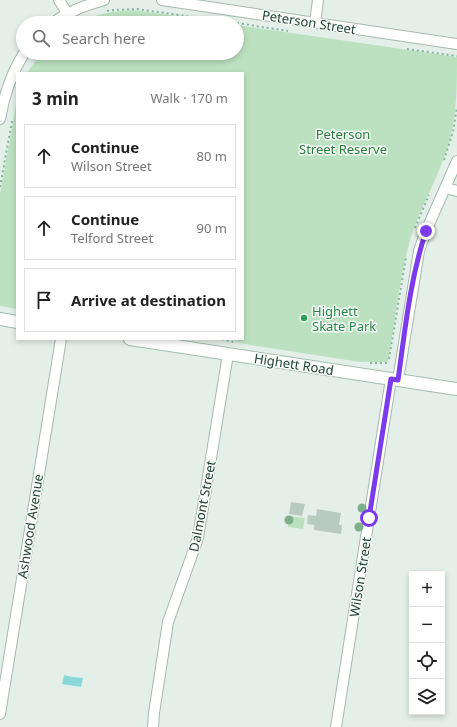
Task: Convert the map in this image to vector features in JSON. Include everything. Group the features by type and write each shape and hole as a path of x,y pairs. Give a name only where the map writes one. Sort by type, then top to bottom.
{"street":[{"path":"59,0 66,13"},
{"path":"62,16 86,5 104,0"},
{"name":"Peterson Street","path":"162,0 457,44"},
{"path":"315,23 318,0"},
{"path":"0,119 6,92 20,60"},
{"name":"Wilson Street","path":"336,727 395,379 419,251 426,231 457,161"},
{"path":"446,188 457,191"},
{"path":"0,319 16,322"},
{"name":"Ashwood Avenue","path":"0,714 61,340"},
{"name":"Highett Road","path":"137,340 457,389"},
{"name":"Dalmont Street","path":"153,727 168,622 199,534 228,354"}],"path":[{"path":"101,13 114,10 137,9 186,16"},
{"path":"244,24 288,31"},
{"path":"402,48 457,56"},
{"path":"0,186 12,118"}],"green space":[{"path":"133,10 176,16 96,16 119,11"},
{"name":"Peterson Street Reserve","path":"244,26 457,57 456,98 450,139 442,164 420,212 411,237 400,284 388,362 360,362 245,344 232,340 244,340 244,72 28,72 36,60 244,60"},
{"path":"16,105 16,309 0,306 0,194"},
{"path":"290,516 305,518 303,529 288,527"}],"water":[{"path":"64,675 83,678 81,687 62,684"}],"building":[{"path":"291,502 305,504 302,516 289,514"},
{"path":"317,509 341,513 339,525 342,525 341,534 314,530 314,525 307,524 308,515 316,516"}],"place":[{"name":"Highett Skate Park","path":"304,318"}],"route":[{"path":"369,518 391,379 398,380 419,251 426,231"}]}
